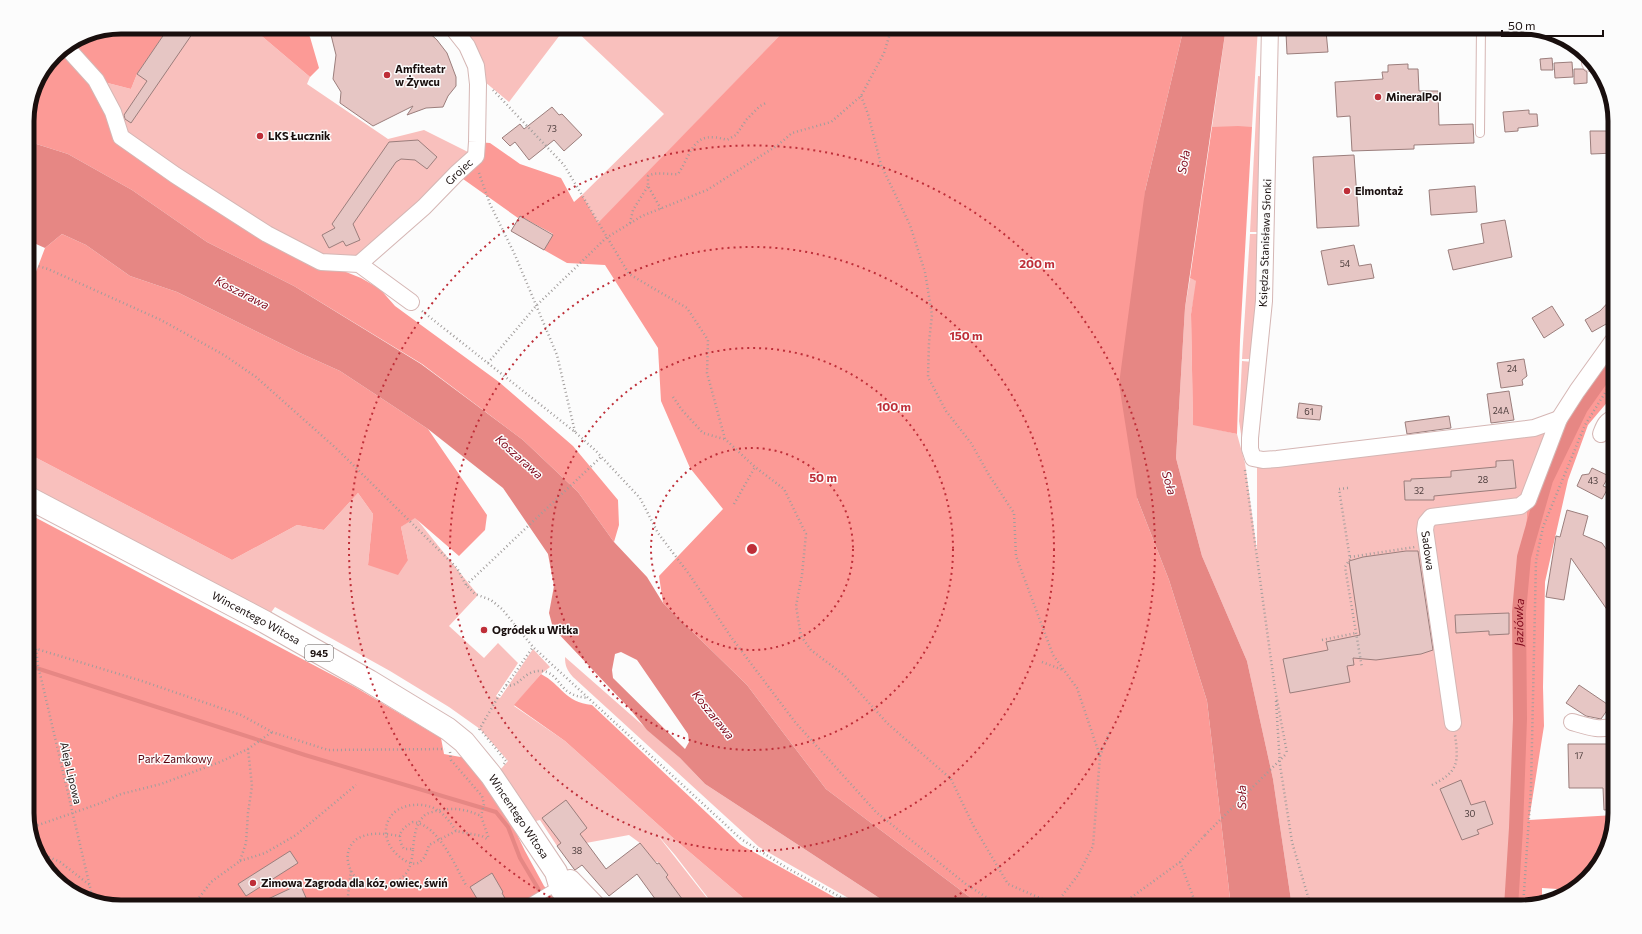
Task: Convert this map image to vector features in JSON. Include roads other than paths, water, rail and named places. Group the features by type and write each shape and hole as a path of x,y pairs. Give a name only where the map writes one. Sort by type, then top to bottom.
{"main road":[{"name":"Wincentego Witosa","path":"34,501 265,622 369,681 448,729 464,742 486,769 554,883 570,900"},
{"name":"Wincentego Witosa","path":"554,883 574,884 589,900"}],"street":[{"name":"Grojec","path":"359,264 424,206 476,156 478,84 476,66 468,46 458,34"},
{"name":"Księdza Stanisława Słonki","path":"1270,34 1264,301 1250,438 1250,449 1253,458 1262,460 1534,428 1559,419"},
{"path":"70,51 96,80 113,112 121,137 175,175 261,230 321,262 359,264 410,302"},
{"name":"Sadowa","path":"1453,723 1427,545 1425,530 1426,523 1431,517 1520,506 1528,500 1559,419 1608,348"},
{"path":"1601,434 1604,425 1608,422"},
{"path":"1572,722 1596,728 1608,727"}],"lane":[{"path":"1480,133 1481,34"},
{"path":"533,900 554,883"}],"water":[{"name":"Soła","path":"1182,34 1225,34 1185,308 1176,458 1202,556 1247,661 1273,779 1291,900 1230,900 1207,701 1169,580 1137,498 1119,384 1145,191"},
{"name":"Koszarawa","path":"34,143 68,154 132,190 207,242 294,286 421,364 523,440 578,492 614,542 647,577 663,603 747,685 826,789 974,900 882,900 705,784 680,758 647,730 629,708 553,628 549,613 554,586 548,554 503,488 428,429 340,371 300,353 177,292 130,276 86,245 62,234 45,248 34,243","holes":["621,652 637,660 688,734 689,742 685,749 613,678 612,670 615,654"]}],"waterway":[{"name":"Jaziówka","path":"1511,900 1520,719 1519,612 1524,557 1546,480 1581,408 1608,370"},
{"path":"34,667 305,755 496,812 508,827 520,858 545,900"}],"place":[{"name":"Amfiteatr w Żywcu","path":"387,75"},
{"name":"MineralPol","path":"1378,97"},
{"name":"LKS Łucznik","path":"260,136"},
{"name":"Elmontaż","path":"1347,191"},
{"name":"Ogródek u Witka","path":"484,630"},
{"name":"Zimowa Zagroda dla kóz, owiec, świń","path":"253,883"}],"park label":[{"name":"Park Zamkowy","path":"175,759"}]}
